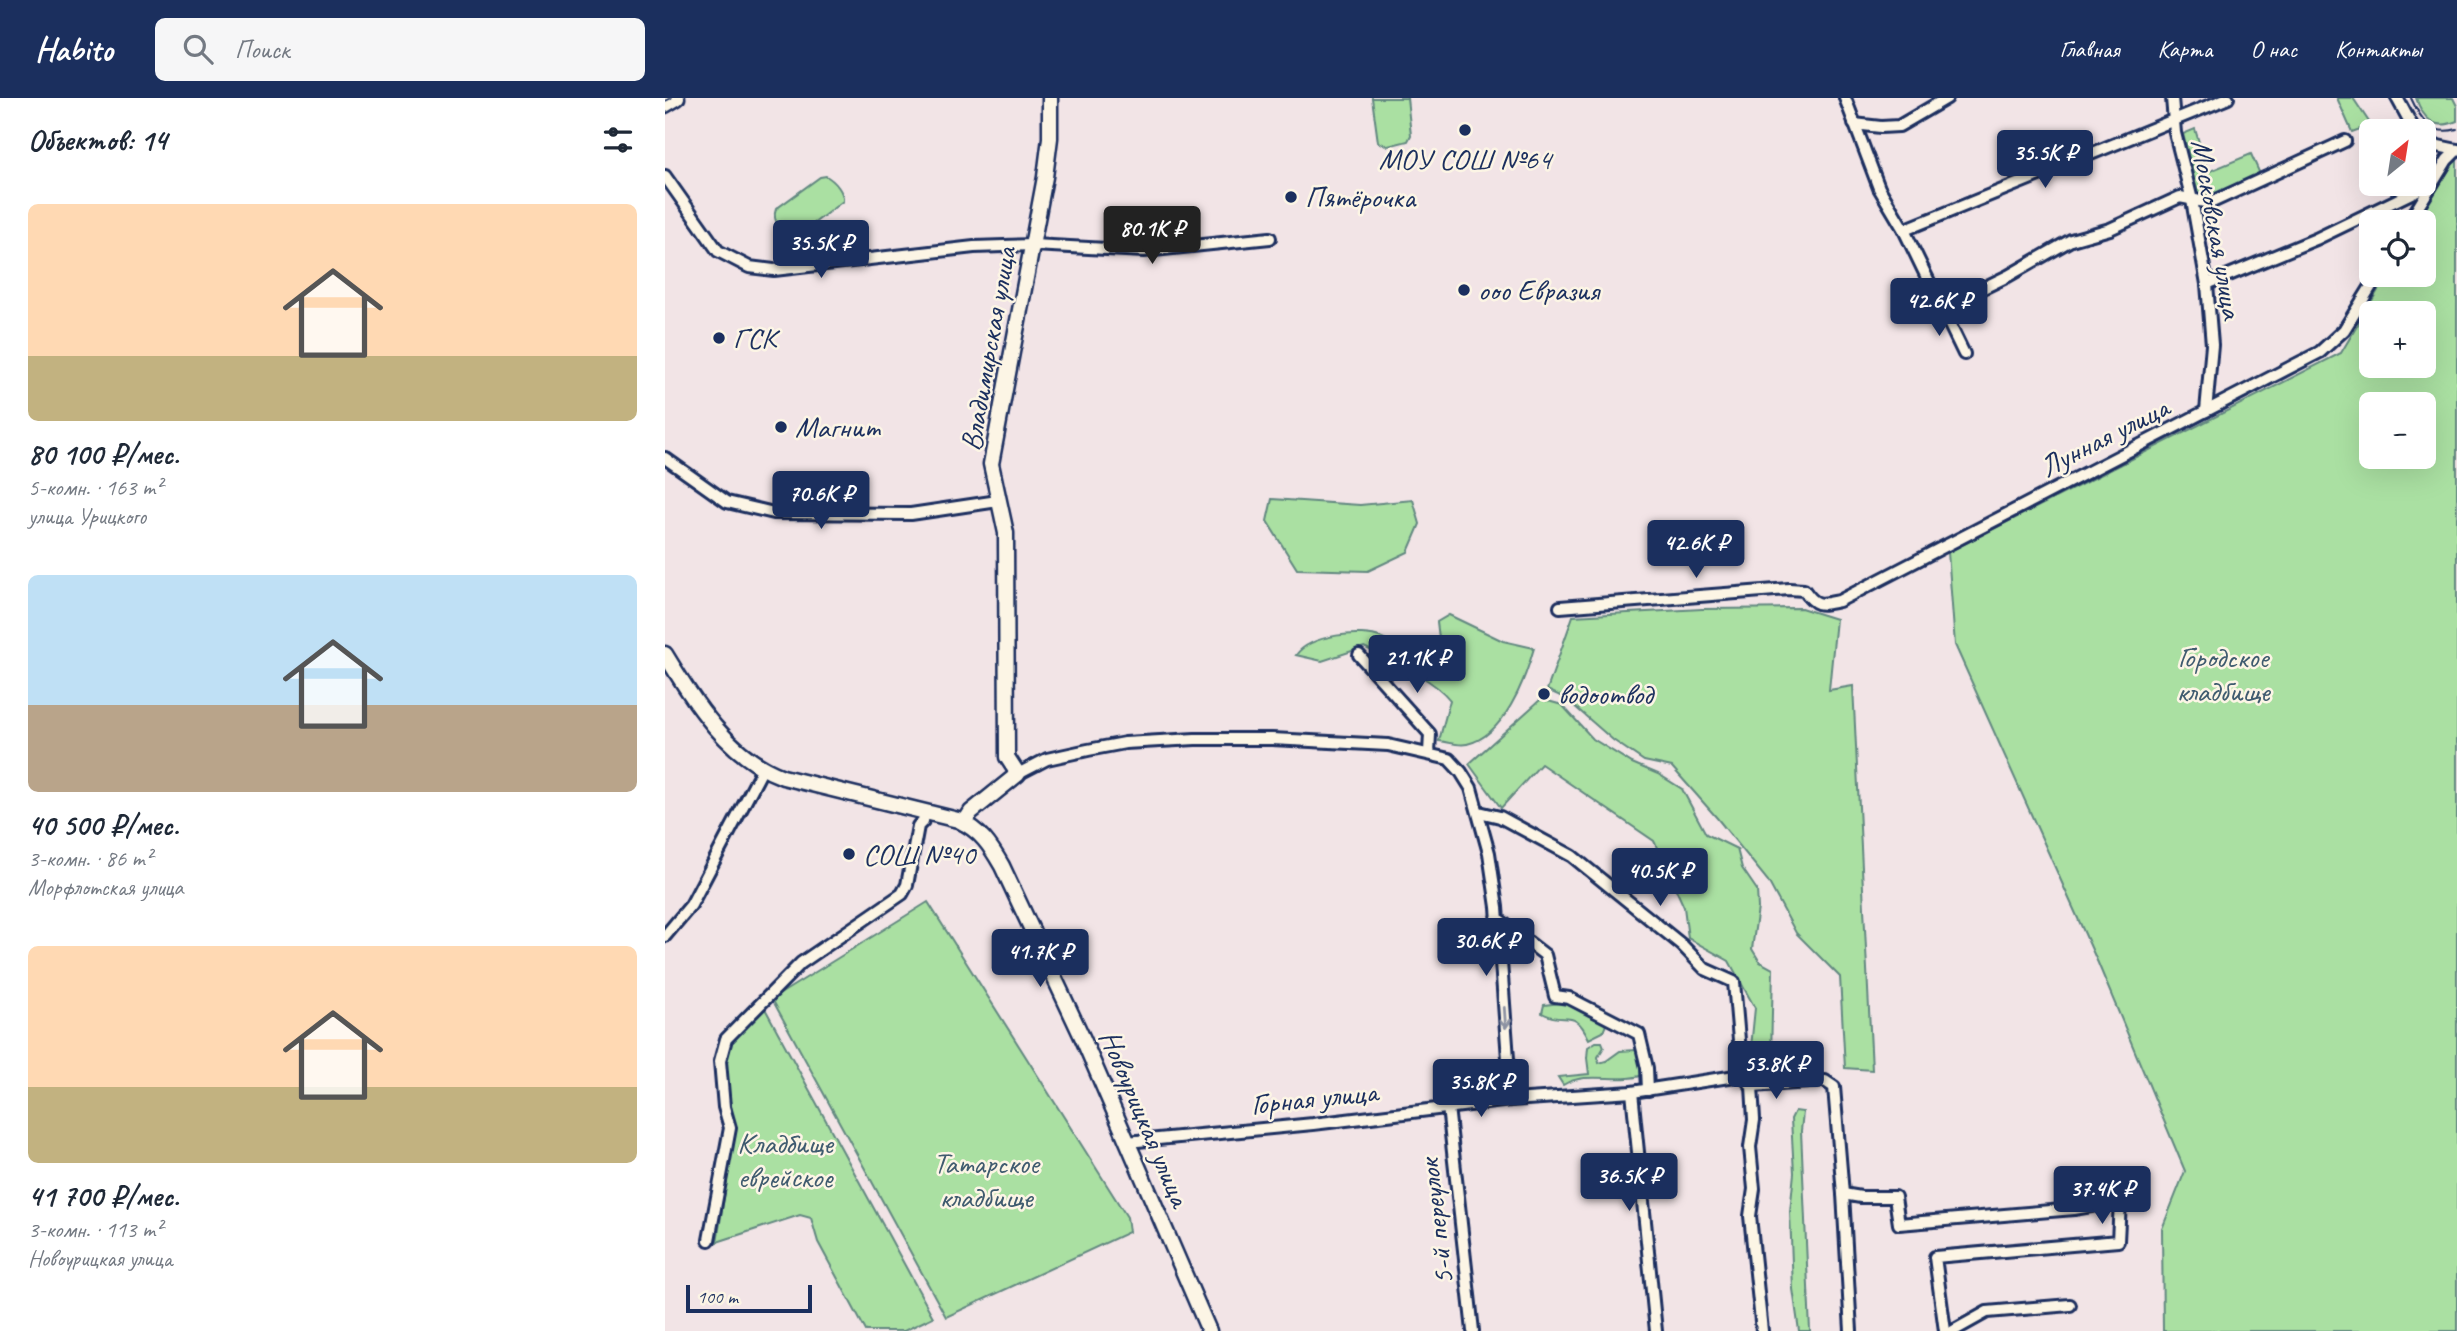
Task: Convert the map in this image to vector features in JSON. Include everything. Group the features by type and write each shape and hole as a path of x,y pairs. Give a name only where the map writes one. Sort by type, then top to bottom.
{"main road":[{"path":"665,105 677,98"},
{"name":"Владимирская улица","path":"1018,774 1007,757 1006,533 991,464 1033,246 1050,138 1050,98"},
{"path":"665,654 709,719 731,746 762,770"},
{"name":"Новоурицкая улица","path":"762,770 964,823 978,831 989,842 1083,1039 1209,1331"},
{"path":"964,823 971,812 1018,774"}],"street":[{"path":"1845,98 1879,188 1904,230 1964,354"},
{"path":"1854,124 1899,126 1947,98"},
{"name":"Московская улица","path":"2172,98 2174,121 2207,284 2213,345 2206,411"},
{"path":"1904,230 2228,98"},
{"path":"2397,98 2408,119"},
{"path":"1942,308 2008,276 2071,240 2110,229 2180,197 2210,203 2345,141"},
{"path":"2436,145 2457,150"},
{"path":"2436,177 2457,150"},
{"path":"665,176 718,251 749,267 774,270 974,247 1033,246 1143,251 1270,238"},
{"path":"2207,284 2316,239 2405,196"},
{"name":"Лунная улица","path":"1560,607 1789,589 1804,590 1811,601 1821,605 1839,601 2321,352 2344,331 2371,287"},
{"path":"665,458 727,502 774,513 911,514 998,501"},
{"path":"1359,655 1430,734 1429,753"},
{"path":"1018,774 1048,759 1125,743 1195,739 1272,739 1388,745 1449,759 1471,788 1489,853 1497,918 1511,1100"},
{"path":"665,936 691,905 762,770"},
{"path":"709,1240 730,1128 724,1107 720,1060 726,1039 801,963 902,894 907,885 918,826 923,821 925,811"},
{"path":"1479,812 1500,817 1571,856 1682,945 1705,969 1734,982 1742,1075 1752,1086 1754,1121 1750,1147 1754,1189 1750,1216 1762,1331"},
{"path":"1497,918 1545,955 1555,996 1569,998 1639,1034 1647,1068 1648,1090"},
{"name":"Горная улица","path":"1127,1142 1313,1124 1511,1100 1632,1092 1742,1075"},
{"path":"1752,1086 1825,1081 1834,1087 1850,1331"},
{"path":"1632,1092 1656,1331"},
{"name":"5-й переулок","path":"1448,1107 1473,1331"},
{"path":"1843,1194 1895,1197 1899,1224 2074,1209 2120,1201 2118,1241 1935,1256 1945,1331"},
{"path":"1953,1331 1987,1312 2070,1305"}],"green space":[{"path":"1372,98 1407,98 1411,135 1408,141 1388,146 1378,142"},
{"path":"2337,98 2353,98 2367,119 2359,119 2359,129 2352,132"},
{"path":"2416,98 2453,98 2457,106 2457,121 2436,124 2436,119 2428,119"},
{"path":"2195,129 2208,172 2251,154 2260,174 2210,196 2198,194 2183,134"},
{"name":"Городское кладбище","path":"2457,159 2457,1331 2163,1331 2162,1229 2185,1171 2098,963 1955,645 1948,552 2341,353 2359,322 2359,378 2436,378 2436,301 2372,301 2380,287 2436,287 2436,210 2424,210 2432,196 2436,196 2436,188 2449,165"},
{"path":"826,176 838,187 843,201 796,237 787,235 775,219 776,209 820,177"},
{"path":"1272,499 1360,505 1413,500 1420,524 1408,552 1368,571 1297,569 1267,521"},
{"path":"1801,608 1836,619 1829,690 1853,686 1872,1070 1845,1068 1840,977 1796,933 1768,881 1717,818 1672,767 1644,761 1613,740 1565,698 1547,690 1573,616 1702,609"},
{"path":"1449,615 1503,641 1534,648 1519,690 1502,719 1480,739 1467,744 1439,741 1450,700 1433,684 1398,664 1364,647 1322,661 1296,655 1303,648 1324,638 1349,634 1373,635 1399,647 1448,677 1459,673 1458,654 1439,638 1437,622"},
{"path":"1541,699 1562,705 1593,739 1682,789 1706,834 1737,849 1742,868 1757,890 1758,908 1752,949 1760,962 1773,969 1771,1057 1749,1067 1755,1008 1729,961 1688,938 1684,907 1654,841 1541,764 1501,808 1469,764"},
{"name":"Татарское кладбище","path":"928,902 1127,1217 1129,1232 946,1317 772,999"},
{"path":"1569,1002 1607,1022 1603,1032 1589,1039 1584,1029 1574,1020 1542,1013 1544,1005"},
{"name":"Кладбище еврейское","path":"762,1003 933,1317 904,1331 866,1331 818,1242 811,1218 800,1215 717,1242 735,1127 725,1075 726,1049"},
{"path":"1602,1042 1604,1047 1598,1057 1599,1063 1620,1051 1636,1050 1648,1073 1627,1078 1583,1078 1563,1085 1558,1077 1589,1074 1588,1047"},
{"path":"1795,1111 1803,1112 1801,1131 1810,1331 1799,1331 1793,1289 1790,1212 1794,1173 1791,1119"}],"tram line":[{"path":"665,101 671,98"},
{"path":"2411,98 2423,119 2433,128 2448,131 2457,129"}],"place":[{"name":"МОУ СОШ №64","path":"1465,130"},
{"name":"Пятёрочка","path":"1291,197"},
{"name":"ооо Евразия","path":"1464,290"},
{"name":"ГСК","path":"719,338"},
{"name":"Магнит","path":"781,427"},
{"name":"водоотвод","path":"1544,694"},
{"name":"СОШ №40","path":"849,854"}]}
